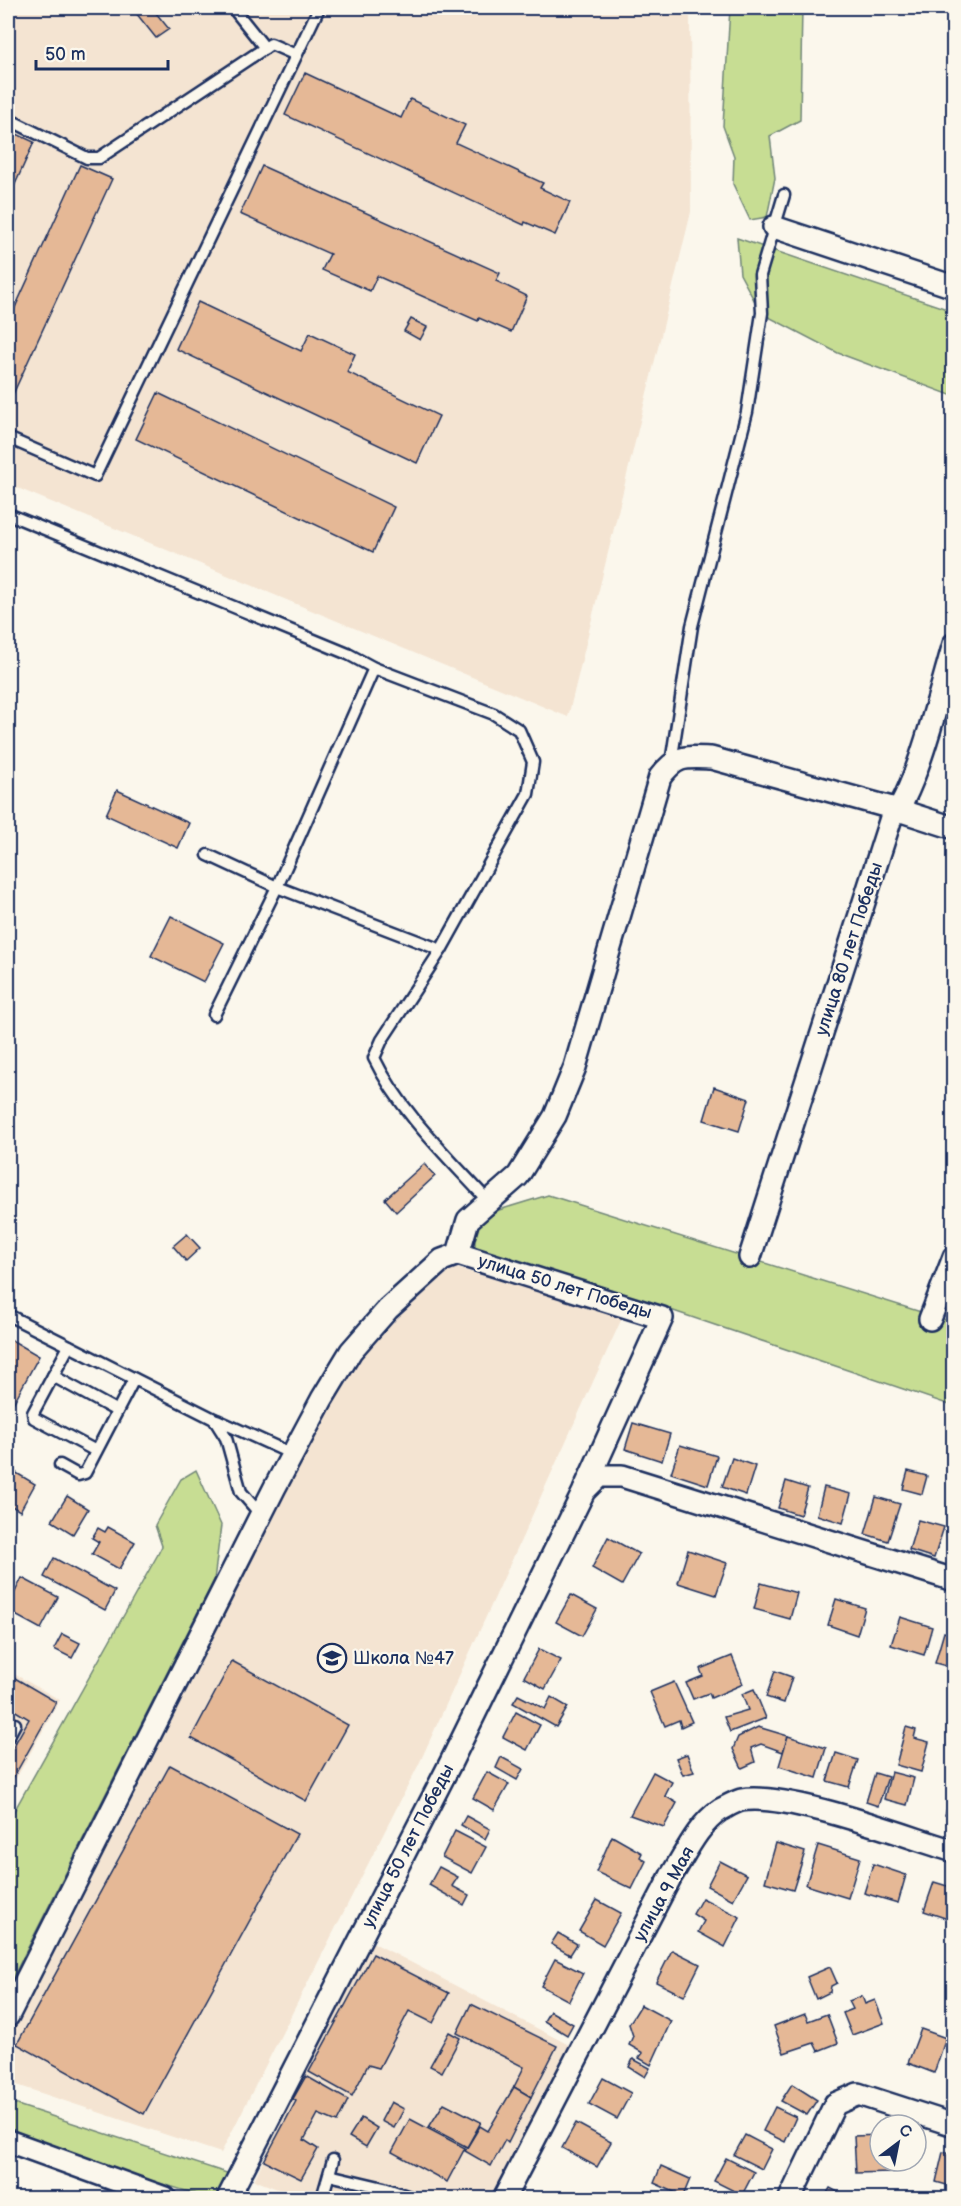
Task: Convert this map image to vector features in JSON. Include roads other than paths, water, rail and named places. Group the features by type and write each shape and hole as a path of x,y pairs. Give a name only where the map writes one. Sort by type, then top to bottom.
{"street":[{"path":"774,227 954,287"},
{"name":"улица 80 лет Победы","path":"750,1257 891,818 900,810 915,772 954,645"},
{"path":"8,2016 292,1454 351,1351 388,1309 442,1260 458,1254 468,1220 518,1176 555,1116 575,1067 660,777 671,763 682,757 711,758 900,810 954,828"},
{"name":"улица 50 лет Победы","path":"228,2199 451,1762 584,1491 662,1318 458,1254"},
{"path":"930,1319 954,1257"},
{"path":"584,1491 599,1476 622,1476 954,1580"},
{"name":"улица 9 Мая","path":"504,2199 671,1876 700,1831 719,1811 739,1800 766,1800 807,1807 954,1851"},
{"path":"790,2199 835,2104 858,2094 954,2125"},
{"path":"8,2141 165,2199"}],"lane":[{"path":"233,8 265,48"},
{"path":"8,438 95,476 318,8"},
{"path":"8,118 87,158 99,158 271,44 296,55"},
{"path":"671,763 692,626 747,412 762,313 760,275 784,195"},
{"path":"8,514 348,654 374,668 494,714 519,730 533,762 528,794 441,950 382,1040 374,1058 384,1078 424,1130 489,1202"},
{"path":"214,1016 277,887 374,668"},
{"path":"208,855 277,887 441,950"},
{"path":"8,1315 214,1419 292,1454"},
{"path":"69,1346 33,1413 34,1418 96,1451"},
{"path":"53,1376 117,1411"},
{"path":"60,1465 78,1475 85,1473 134,1379"},
{"path":"214,1419 226,1438 241,1492 261,1515"},
{"path":"8,1737 15,1724"},
{"path":"322,2199 333,2160"},
{"path":"329,2175 384,2188 413,2199"}],"place":[{"name":"Школа №47","path":"332,1658"}]}
